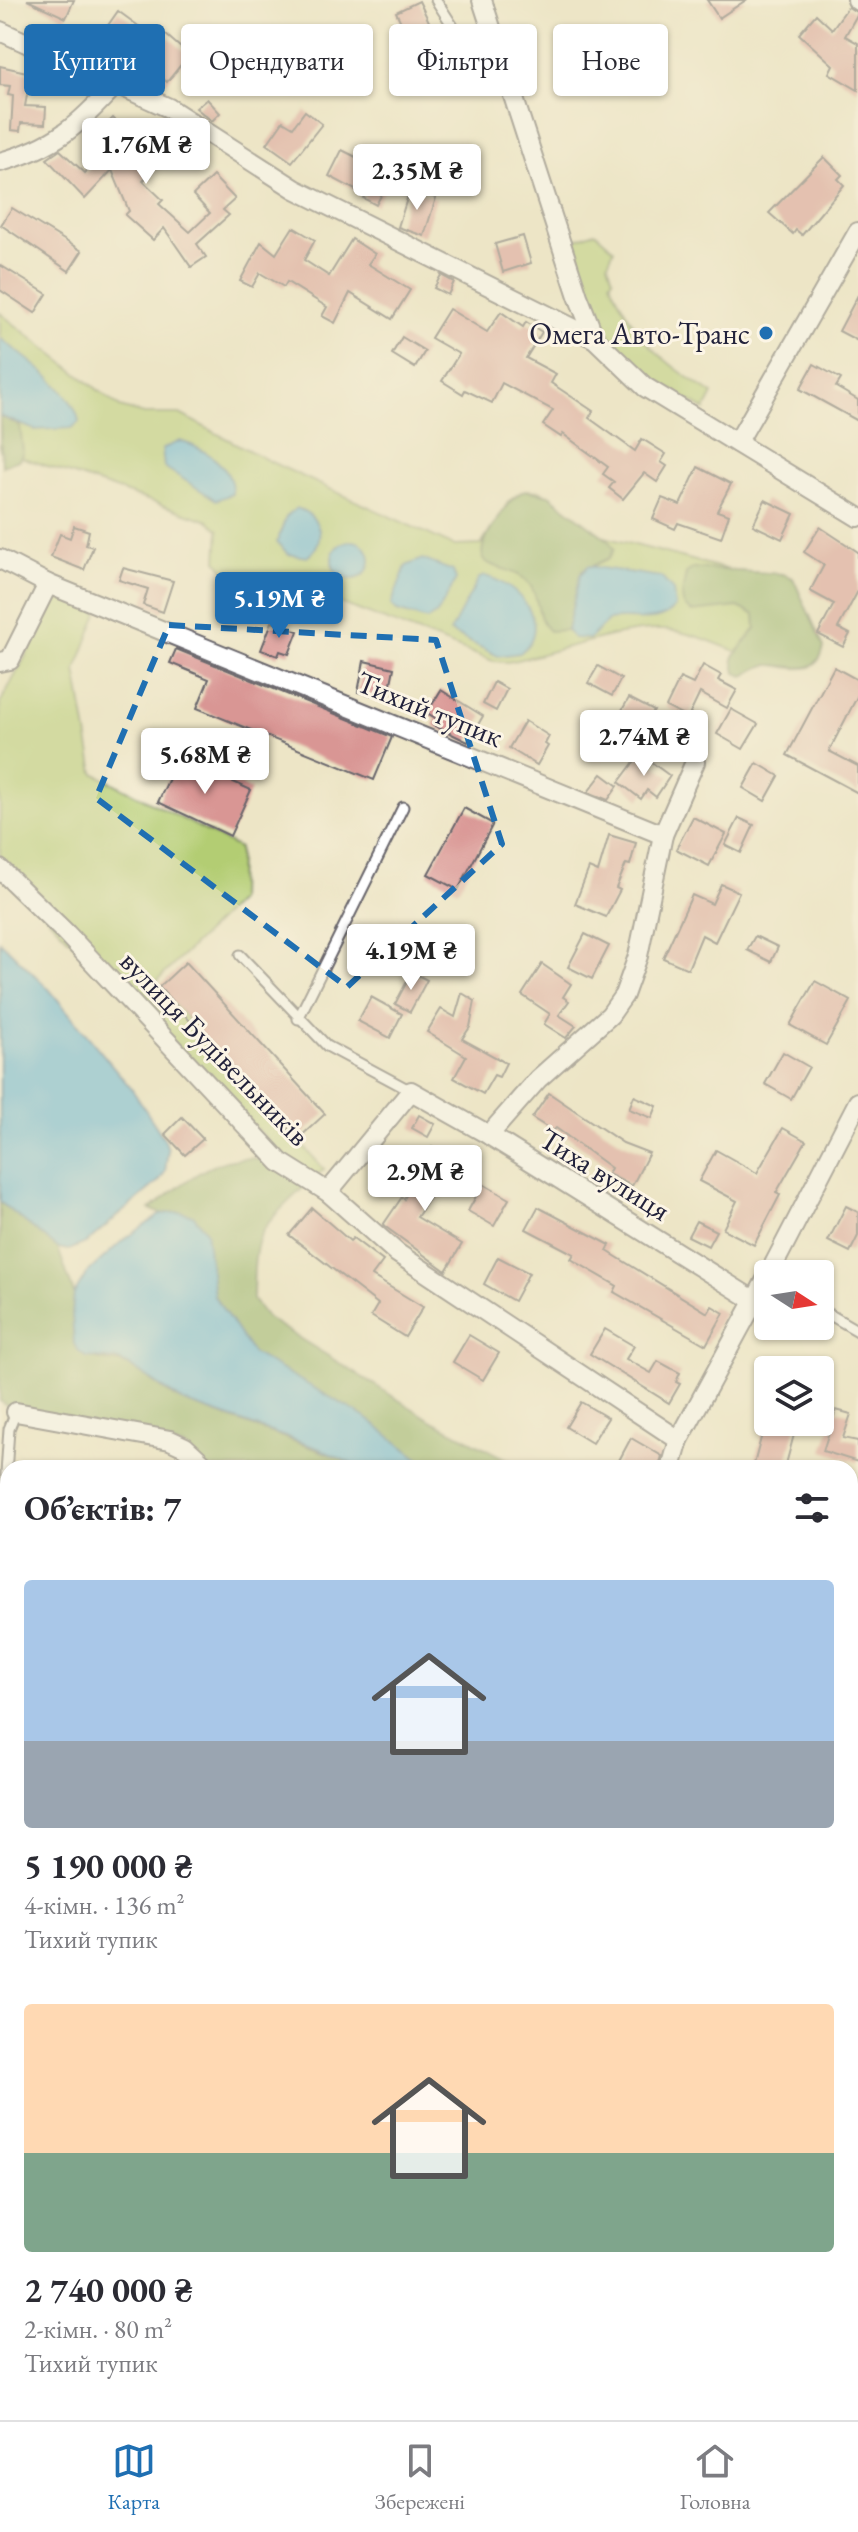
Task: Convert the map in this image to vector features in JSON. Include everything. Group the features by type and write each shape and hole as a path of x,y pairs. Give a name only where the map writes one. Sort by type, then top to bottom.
{"street":[{"path":"485,3 492,24"},
{"path":"0,31 24,42"},
{"path":"0,162 46,147 65,135 104,96"},
{"path":"142,96 169,108 295,189 595,339 645,387 858,517"},
{"path":"515,96 578,296 595,339"},
{"path":"737,443 856,240"},
{"name":"Тихий тупик","path":"0,559 48,584 663,835"},
{"path":"0,662 10,660 48,584"},
{"path":"489,1135 538,1079 610,1015 624,995 638,956 663,835 695,762"},
{"name":"вулиця Будівельників","path":"0,869 66,933 280,1162 328,1192 397,1253 679,1440"},
{"path":"328,1192 411,1091"},
{"name":"Тиха вулиця","path":"411,1091 489,1135 754,1300"},
{"path":"777,1260 858,1102"},
{"path":"673,1460 679,1440 754,1303"},
{"path":"16,1412 170,1440 185,1447 199,1460"}],"lane":[{"path":"436,0 451,24"},
{"path":"298,1019 403,807"},
{"path":"240,955 327,1046 411,1091"},
{"path":"834,1317 858,1331"},
{"path":"7,1460 9,1429 16,1412"}],"highlighted area":[{"path":"169,625 436,640 502,844 347,987 96,798"}],"green space":[{"path":"595,232 614,249 608,263 613,279 610,281 630,319 664,359 713,394 705,410 659,382 631,360 597,318 587,290 576,239"},
{"path":"0,313 120,407 144,414 180,414 269,461 454,546 481,545 509,501 525,490 541,491 605,537 767,580 824,647 811,667 794,668 758,660 682,633 645,630 508,662 493,661 337,602 227,574 217,560 219,530 209,521 0,450"},
{"path":"0,416 20,426 23,452 19,460 2,466"},
{"path":"525,490 549,495 608,540 614,549 609,558 582,571 567,630 549,631 542,621 530,585 522,577 485,561 482,554 484,543 502,512"},
{"path":"694,568 783,574 793,578 824,647 820,657 815,663 802,668 768,665 744,676 736,673 733,658 756,628 755,615 738,607 692,612 687,609 683,590 686,573"},
{"path":"62,590 98,613 76,670 94,773 239,848 238,901 155,983 324,1169 309,1182 0,869 0,703"},
{"path":"235,1159 280,1162 309,1182 269,1222 258,1244 253,1300 267,1318 431,1420 508,1460 411,1460 365,1417 252,1353 214,1296 180,1212 161,1214 150,1209 197,1174"},
{"path":"0,1202 58,1248 74,1294 74,1344 91,1357 129,1366 186,1403 344,1460 199,1460 185,1447 16,1412 0,1401"}],"water":[{"path":"0,338 59,387 75,410 79,422 72,428 35,430 0,416"},
{"path":"180,441 207,453 222,467 228,475 232,494 216,500 164,467 162,449"},
{"path":"296,508 311,516 319,529 318,544 307,557 288,554 277,542 286,517"},
{"path":"351,541 364,547 370,560 364,573 351,579 338,573 332,560 338,547"},
{"path":"422,559 453,571 456,580 437,614 427,620 397,611 391,605 406,566"},
{"path":"588,566 661,577 673,590 675,607 653,619 609,620 589,639 573,638 567,630 580,575"},
{"path":"485,576 497,580 519,596 532,618 534,630 530,642 520,653 498,656 450,632 479,578"},
{"path":"0,941 49,989 131,1088 165,1140 168,1150 165,1172 159,1181 86,1243 69,1250 58,1248 0,1202"},
{"path":"180,1212 193,1215 206,1231 214,1296 252,1353 365,1417 421,1460 343,1460 318,1448 184,1402 130,1366 117,1360 86,1357 78,1351 74,1344 74,1294 87,1273 122,1241 161,1214"}],"building":[{"path":"27,0 74,0 66,18"},
{"path":"707,0 746,0 719,18"},
{"path":"419,1 430,24 402,24 396,12"},
{"path":"848,7 858,13 845,36 858,43 858,90 829,73 833,65 799,34 816,14 832,29"},
{"path":"118,11 136,24 109,24"},
{"path":"165,34 181,48 181,65 167,82"},
{"path":"0,66 24,71 25,106 46,107 45,124 21,123 20,131 11,130 13,96 8,95 10,86 0,85"},
{"path":"207,99 220,113 212,121 196,108"},
{"path":"305,111 322,124 292,162 267,144 283,121 293,127"},
{"path":"113,118 141,147 162,124 180,140 143,181 163,200 159,204 190,232 210,213 193,195 213,176 235,199 223,210 229,215 197,244 206,257 191,267 164,228 153,240 125,215 129,211 112,170 85,199 47,159 60,150 85,173 106,151 93,138"},
{"path":"342,150 392,175 376,205 363,198 365,195 329,176"},
{"path":"824,157 842,175 838,179 844,185 802,235 796,230 793,234 769,213"},
{"path":"410,189 436,198 424,236 398,227"},
{"path":"12,208 82,251 69,271 1,225"},
{"path":"293,227 315,240 304,260 329,276 352,239 375,254 368,264 410,290 392,319 350,293 335,323 322,316 327,307 287,282 284,287 260,273 252,287 240,281 261,242 276,254"},
{"path":"523,236 531,263 503,272 495,244"},
{"path":"0,265 47,294 35,313 0,290"},
{"path":"441,275 454,282 448,295 434,288"},
{"path":"858,295 858,341 839,331"},
{"path":"449,309 487,332 501,312 523,327 526,322 542,332 526,358 556,374 551,383 593,411 589,418 635,451 642,439 666,454 661,462 667,466 657,482 644,473 623,499 609,488 614,482 603,474 608,467 563,434 561,437 543,425 553,410 502,383 492,403 465,390 463,394 442,381 459,354 431,338"},
{"path":"402,337 425,351 415,368 392,354"},
{"path":"814,364 841,379 836,387 858,400 858,421 800,389"},
{"path":"698,467 731,484 717,511 729,515 721,538 678,523 675,529 653,519 662,498 680,505"},
{"path":"765,500 794,514 782,539 753,525"},
{"path":"74,526 89,531 86,545 93,547 84,570 51,557 60,534 70,538"},
{"path":"820,527 858,552 858,591 838,628 850,634 843,647 818,634 834,604 810,591 824,565 804,552"},
{"path":"123,568 173,581 163,612 143,605 148,589 119,580"},
{"path":"272,622 298,631 289,654 280,651 278,656 261,650"},
{"path":"176,649 392,737 374,780 197,708 209,679 170,663"},
{"path":"364,661 394,668 388,698 358,692"},
{"path":"703,665 721,675 718,680 737,690 727,708 700,693 688,718 666,707 680,678 693,684"},
{"path":"598,666 621,679 612,696 588,683"},
{"path":"834,667 858,680 858,695 829,751 858,766 858,793 787,755"},
{"path":"494,682 507,689 496,711 483,704"},
{"path":"441,690 483,716 468,742 433,725 437,719 427,713"},
{"path":"629,698 654,711 640,736 615,722"},
{"path":"731,709 758,724 743,749 717,734"},
{"path":"525,721 549,736 545,744 548,746 537,765 509,748"},
{"path":"640,754 670,776 656,797 647,790 641,799 619,782"},
{"path":"179,757 251,790 230,836 158,802"},
{"path":"757,763 779,776 765,801 743,788"},
{"path":"602,774 618,786 608,800 588,792"},
{"path":"464,808 493,824 458,890 428,874"},
{"path":"693,817 726,834 709,866 676,849"},
{"path":"739,818 754,825 741,853 725,845"},
{"path":"609,835 636,843 630,865 626,864 616,888 620,890 606,917 575,904 589,868 598,872"},
{"path":"721,884 739,892 715,942 702,935 688,969 663,958 692,895 712,904"},
{"path":"585,934 609,946 592,979 568,967"},
{"path":"755,936 778,947 771,962 747,950"},
{"path":"186,962 325,1114 298,1139 159,987"},
{"path":"542,964 571,984 563,997 569,1001 559,1015 576,1026 566,1038 544,1024 550,1014 522,995"},
{"path":"412,972 427,980 410,1012 395,1004"},
{"path":"815,981 851,1001 826,1045 790,1025"},
{"path":"462,993 475,1001 470,1027 462,1039 506,1063 499,1077 494,1075 483,1094 454,1078 466,1056 427,1032 441,1009 455,1017"},
{"path":"371,997 402,1014 390,1038 358,1021"},
{"path":"783,1052 809,1067 791,1099 765,1084"},
{"path":"549,1093 623,1143 649,1153 632,1186 608,1174 611,1168 556,1128 553,1131 532,1118"},
{"path":"634,1096 657,1106 652,1118 629,1109"},
{"path":"419,1115 435,1124 428,1137 412,1128"},
{"path":"182,1117 203,1139 185,1155 165,1134"},
{"path":"783,1128 806,1141 776,1193 780,1195 754,1245 723,1229 737,1201 699,1181 716,1150 757,1173"},
{"path":"432,1147 455,1160 436,1197 432,1195 417,1217 462,1244 446,1271 383,1225 402,1197 404,1199"},
{"path":"483,1184 509,1199 494,1226 468,1211"},
{"path":"846,1206 858,1212 858,1236 850,1252 828,1241"},
{"path":"538,1207 610,1245 607,1251 708,1313 712,1306 724,1313 706,1345 614,1292 617,1286 571,1259 574,1254 526,1229"},
{"path":"312,1208 350,1241 353,1238 383,1261 372,1276 423,1307 405,1337 371,1316 378,1304 289,1235"},
{"path":"696,1221 716,1231 708,1246 688,1236"},
{"path":"498,1257 529,1273 514,1301 484,1284"},
{"path":"605,1329 634,1346 626,1359 651,1373 658,1361 680,1373 676,1382 680,1384 669,1403 590,1354"},
{"path":"469,1335 499,1353 483,1380 453,1362"},
{"path":"581,1402 608,1418 592,1443 566,1427"},
{"path":"836,1410 851,1414 843,1438 858,1441 858,1460 823,1451 828,1436 834,1436"},
{"path":"761,1436 794,1436 787,1460 755,1460"},
{"path":"631,1438 662,1456 661,1460 619,1460"}],"place":[{"name":"Омега Авто-Транс","path":"766,333"}]}
